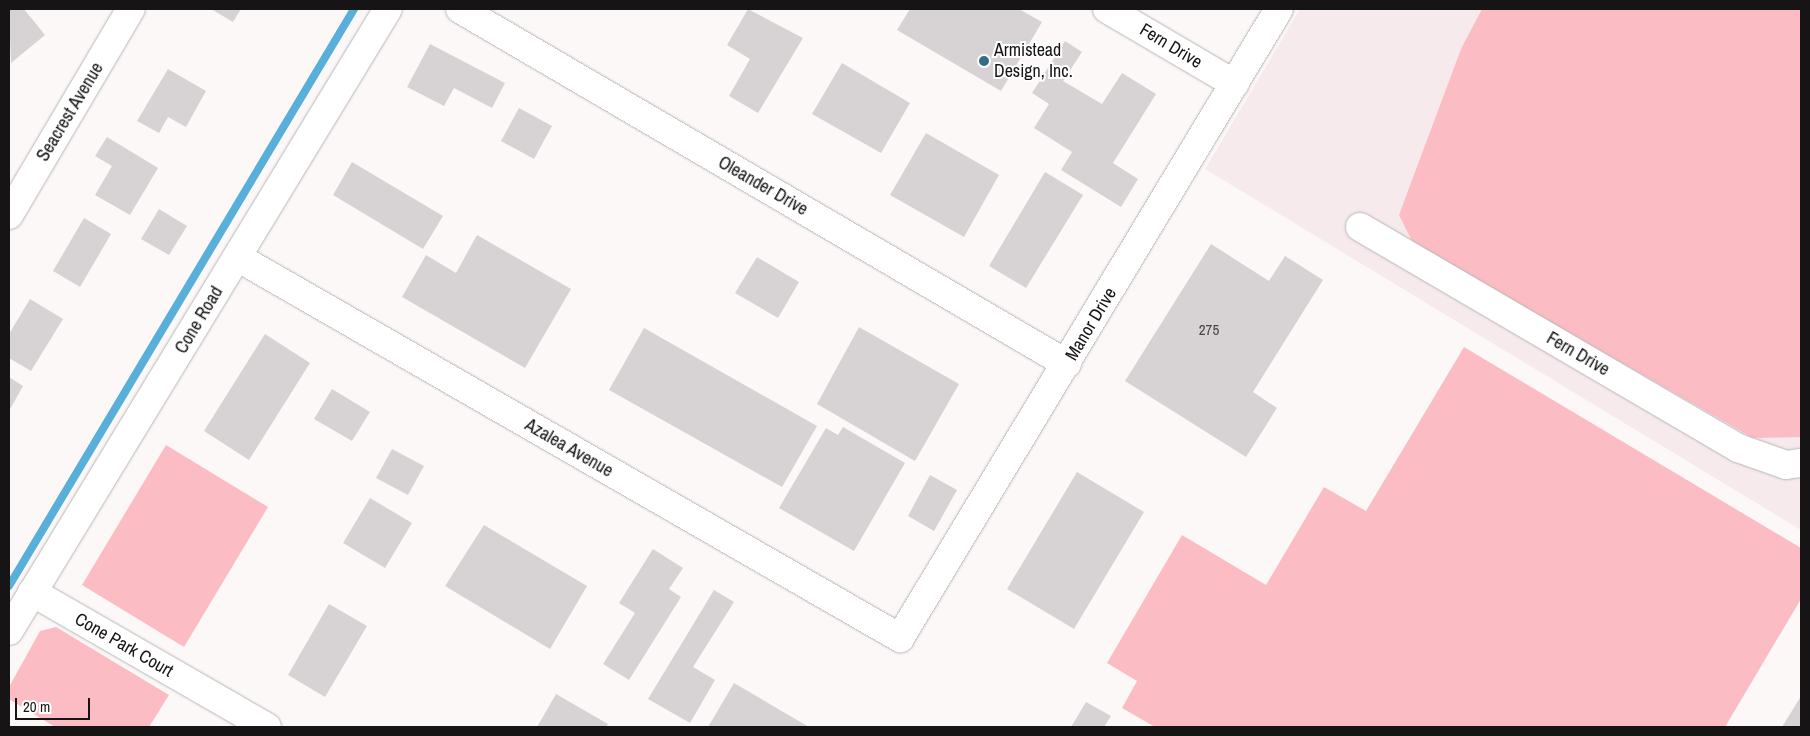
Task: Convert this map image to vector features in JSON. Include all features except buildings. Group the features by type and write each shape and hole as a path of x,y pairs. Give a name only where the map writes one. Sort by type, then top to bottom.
{"street":[{"name":"Seacrest Avenue","path":"9,215 131,9"},
{"name":"Cone Road","path":"9,631 388,9"},
{"name":"Oleander Drive","path":"460,9 1067,364"},
{"name":"Fern Drive","path":"1107,9 1235,84"},
{"name":"Manor Drive","path":"900,638 1067,364 1279,9"},
{"name":"Fern Drive","path":"1360,227 1738,448 1786,465 1801,463"},
{"name":"Azalea Avenue","path":"237,257 900,638"},
{"name":"Cone Park Court","path":"32,592 267,727"}],"shaded area":[{"path":"1300,9 1801,9 1801,530 1205,169"},
{"path":"1482,9 1801,9 1801,437 1753,438 1413,243 1399,215 1461,49"},
{"path":"1464,347 1801,548 1801,599 1725,727 1155,727 1122,708 1137,681 1107,663 1182,535 1266,585 1324,487 1366,511"},
{"path":"166,445 268,507 184,647 82,585"},
{"path":"56,627 169,695 149,727 55,727 9,699 9,687 40,631"}],"waterway":[{"path":"9,586 354,9"}],"place":[{"name":"Armistead Design, Inc.","path":"984,61"}]}
